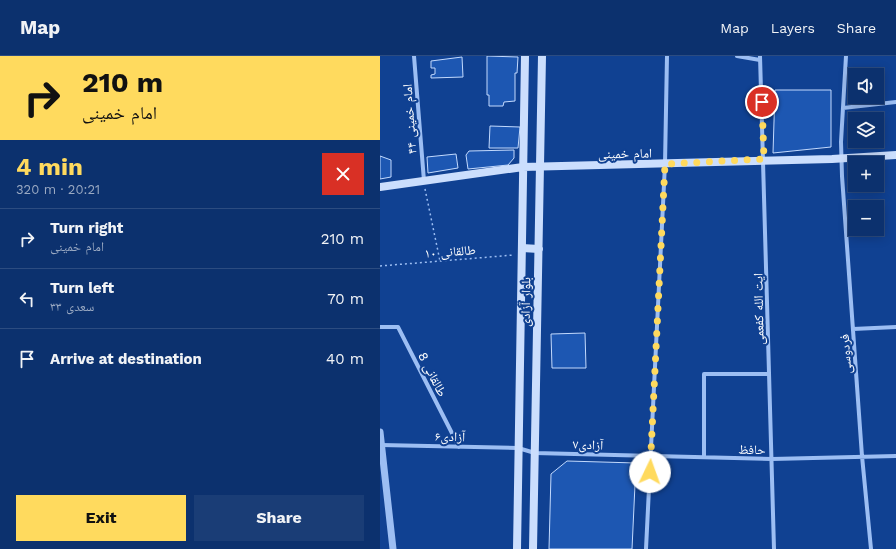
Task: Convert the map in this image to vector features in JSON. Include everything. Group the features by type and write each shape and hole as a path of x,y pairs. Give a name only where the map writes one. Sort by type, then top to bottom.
{"main road":[{"name":"بلوار آزادی","path":"517,549 525,56"},
{"name":"بلوار آزادی","path":"533,549 542,56"},
{"name":"امام خمینی","path":"380,187 523,166 665,164 764,159 841,158 896,154"},
{"path":"522,251 539,249"}],"street":[{"name":"امام خمینی ۴۴","path":"414,56 424,181"},
{"path":"646,549 665,164 667,56"},
{"path":"737,56 760,58"},
{"name":"فردوسی","path":"846,56 841,158 862,456 871,549"},
{"name":"ایت الله کفعمی","path":"760,58 774,549"},
{"path":"843,108 896,102"},
{"name":"طالقانی 8","path":"380,327 398,327 460,446"},
{"path":"853,329 896,327"},
{"path":"704,458 704,374 769,374"},
{"path":"380,432 393,549"},
{"name":"آزادی۶","path":"381,445 518,448 534,453"},
{"name":"آزادی۷","path":"534,453 641,456"},
{"name":"حافظ","path":"641,456 772,459 896,456"}],"path":[{"path":"424,181 440,261"},
{"name":"طالقانی ۱۰","path":"380,266 440,261 522,251"}],"building":[{"path":"487,56 518,57 517,73 515,73 515,101 504,102 503,106 489,106 489,95 487,95"},
{"path":"462,57 463,77 431,78 431,75 435,74 435,68 431,68 431,61"},
{"path":"775,90 831,90 831,147 773,153"},
{"path":"490,126 520,127 518,148 489,148"},
{"path":"514,150 514,158 508,165 468,169 466,155 469,151"},
{"path":"456,154 458,168 428,173 427,157"},
{"path":"380,156 391,160 391,177 380,179"},
{"path":"585,333 586,368 552,368 551,334"},
{"path":"567,461 636,463 632,549 549,549 551,474"}],"route":[{"path":"650,472 665,164 764,159 762,102"}]}
